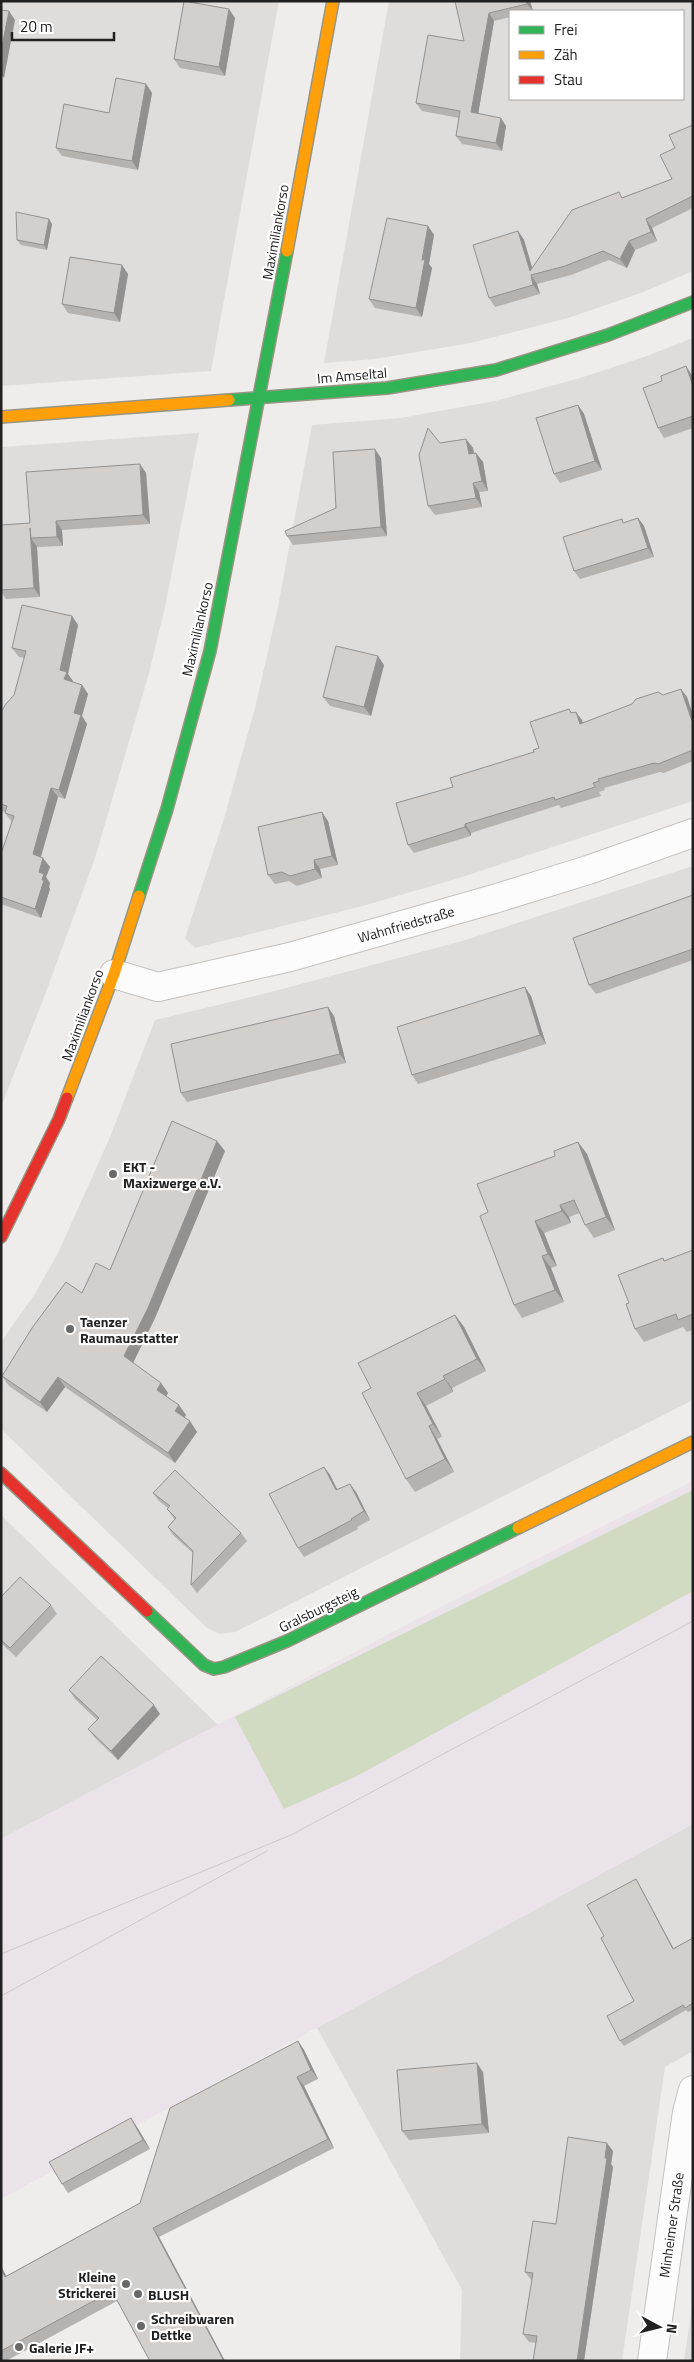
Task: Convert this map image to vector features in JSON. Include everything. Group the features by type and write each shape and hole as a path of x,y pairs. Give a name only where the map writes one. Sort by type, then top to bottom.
{"street":[{"name":"Maximiliankorso","path":"1,1238 60,1119 114,974 167,809 210,651 260,396 333,1"},
{"name":"Im Amseltal","path":"1,417 260,396 387,388 496,370 608,335 693,302"},
{"name":"Wahnfriedstraße","path":"114,974 158,987 290,957 494,899 588,870 693,833"},
{"name":"Gralsburgsteig","path":"1,1473 204,1665 214,1669 224,1668 287,1641 693,1442"},
{"name":"Minheimer Straße","path":"652,2361 686,2112 693,2090"}],"shaded area":[{"path":"1,1 279,1 211,371 1,386"},
{"path":"389,1 693,1 693,271 641,293 568,318 471,343 375,359 324,363"},
{"path":"693,338 693,801 462,877 363,906 195,948 185,938 223,822 255,708 278,607 312,425 400,418 495,401 580,378 644,357"},
{"path":"199,433 165,607 149,673 95,858 1,1107 1,447"},
{"path":"693,866 693,1400 235,1632 219,1634 207,1628 1,1429 1,1342 36,1292 59,1251 110,1137 155,1020 267,993 462,941"},
{"path":"693,1481 693,1824 1,2199 1,1839 438,1608"},
{"path":"1,1515 218,1725 1,1839"},
{"path":"693,1824 693,2051 665,2067 622,2361 460,2361 462,2290 317,2028"},
{"path":"693,2299 693,2361 684,2361"}],"green space":[{"path":"693,1490 693,1591 357,1776 284,1809 235,1717"}],"building":[{"path":"184,1 229,9 219,67 174,59"},
{"path":"455,1 526,1 527,4 489,13 471,112 501,118 496,143 456,136 460,111 416,103 428,35 464,41"},
{"path":"1,10 9,11 1,51"},
{"path":"116,78 146,84 132,161 56,148 64,104 109,113"},
{"path":"693,125 693,196 646,219 651,232 629,241 620,259 603,251 565,266 531,275 533,285 489,298 473,245 518,231 530,271 572,210 619,192 622,198 672,179 660,155 675,148 669,135"},
{"path":"16,212 49,219 44,245 17,240"},
{"path":"387,218 428,226 422,260 425,259 416,308 369,299"},
{"path":"70,257 122,265 114,313 62,304"},
{"path":"686,366 693,386 693,416 658,428 643,388 662,381 661,376"},
{"path":"578,405 595,461 554,474 536,418"},
{"path":"428,428 440,443 466,439 469,454 476,453 482,481 473,483 476,498 428,506 419,455"},
{"path":"375,449 381,527 287,536 285,531 336,508 333,452"},
{"path":"140,464 143,515 56,521 57,537 31,538 30,528 34,588 1,590 1,525 30,523 26,472"},
{"path":"638,518 648,548 574,571 563,537 622,519 623,523"},
{"path":"22,605 72,616 60,670 67,672 64,679 82,685 74,713 81,715 59,790 51,788 33,854 43,858 39,872 44,874 35,909 1,897 1,854 14,816 5,813 7,806 1,804 1,713 14,695 26,651 12,648"},
{"path":"336,646 378,656 364,707 323,697"},
{"path":"681,689 693,724 693,750 658,764 654,763 598,779 599,781 593,783 595,787 555,800 554,797 465,824 465,827 408,845 396,803 453,787 450,778 534,752 533,750 539,748 530,722 569,709 571,713 576,712 580,724 632,704 636,699 658,692 663,695"},
{"path":"322,812 332,856 314,860 315,869 290,876 282,872 268,875 258,827"},
{"path":"693,895 693,949 589,985 573,938"},
{"path":"525,987 540,1035 412,1075 397,1027"},
{"path":"328,1007 340,1054 181,1093 171,1044"},
{"path":"172,1121 217,1141 148,1308 124,1356 161,1383 157,1390 179,1405 175,1411 190,1421 168,1453 58,1377 40,1402 2,1376 32,1328 66,1282 82,1293 96,1263 110,1270"},
{"path":"578,1142 606,1217 585,1225 574,1200 560,1205 562,1211 535,1221 548,1254 542,1256 555,1290 514,1305 480,1216 488,1212 477,1184 555,1156 554,1151"},
{"path":"693,1250 693,1314 678,1320 676,1314 635,1329 626,1304 629,1303 618,1275 663,1258 664,1261"},
{"path":"455,1315 477,1359 443,1376 445,1379 417,1393 433,1424 429,1426 445,1459 406,1479 362,1393 371,1388 358,1363"},
{"path":"324,1467 336,1490 350,1484 364,1511 352,1520 298,1548 269,1494"},
{"path":"175,1470 241,1533 191,1585 193,1551 168,1527 176,1518 167,1509 170,1506 153,1493"},
{"path":"20,1577 51,1605 10,1648 1,1640 1,1597"},
{"path":"101,1656 154,1705 111,1751 88,1729 99,1718 69,1690"},
{"path":"636,1879 673,1949 693,1938 693,2003 685,2008 683,2005 620,2041 607,2016 634,2001 601,1938 604,1936 587,1905"},
{"path":"298,2041 311,2070 297,2077 328,2139 153,2228 224,2361 150,2361 112,2291 1,2351 1,2269 5,2277 140,2203 170,2108"},
{"path":"477,2063 482,2124 402,2131 397,2070"},
{"path":"131,2118 143,2140 62,2184 49,2162"},
{"path":"568,2137 607,2143 605,2158 607,2158 577,2361 533,2361 537,2336 523,2334 533,2273 525,2272 533,2221 556,2224"}],"tram line":[{"path":"1,1954 291,1835 693,1621"},
{"path":"1,1996 267,1851"}],"traffic: fast":[{"path":"139,896 167,809 210,651 287,251"},
{"path":"229,400 387,388 496,370 608,335 693,302"},
{"path":"147,1611 204,1665 214,1669 224,1667 287,1641 518,1528"}],"traffic: slow":[{"path":"287,251 333,1"},
{"path":"1,417 229,400"},
{"path":"67,1098 114,974 139,896"},
{"path":"518,1528 693,1442"}],"traffic: jam":[{"path":"1,1237 59,1119 67,1098"},
{"path":"1,1473 147,1611"}],"place":[{"name":"EKT - Maxizwerge e.V.","path":"113,1174"},
{"name":"Taenzer Raumausstatter","path":"70,1329"},
{"name":"Kleine Strickerei","path":"126,2284"},
{"name":"BLUSH","path":"138,2294"},
{"name":"Schreibwaren Dettke","path":"141,2326"},
{"name":"Galerie JF+","path":"19,2347"}]}
